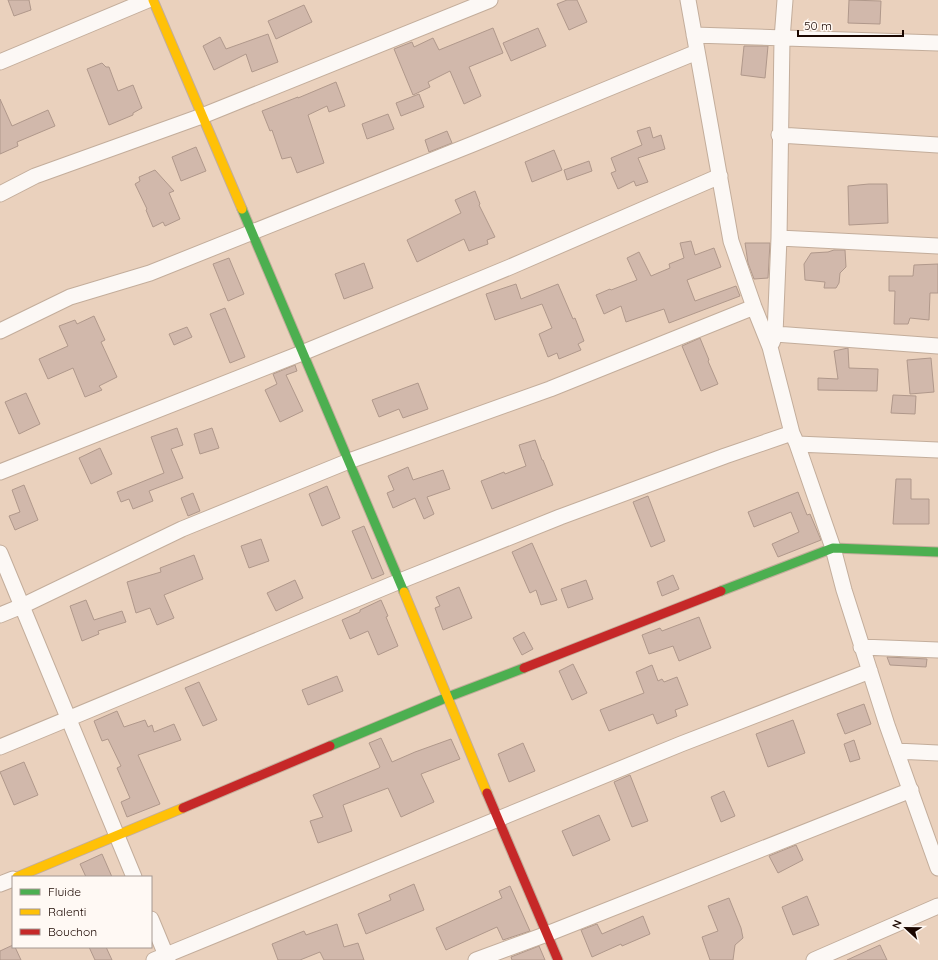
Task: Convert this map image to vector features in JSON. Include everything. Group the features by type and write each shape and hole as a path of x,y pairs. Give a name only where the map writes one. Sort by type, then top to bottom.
{"street":[{"path":"0,62 148,0"},
{"path":"153,0 400,581 558,960"},
{"path":"0,194 35,176 202,116 490,0"},
{"path":"688,0 731,241 754,308 773,341"},
{"path":"785,0 782,39 779,135 779,238 773,341 795,438 833,548 861,647 896,751 935,853 938,868"},
{"path":"694,35 938,43"},
{"path":"0,331 70,297 150,273 474,144 697,52"},
{"path":"779,135 938,145"},
{"path":"0,472 302,353 510,267 720,176"},
{"path":"779,238 938,246"},
{"path":"0,615 22,606 182,529 349,461 550,389 754,308"},
{"path":"773,341 938,346"},
{"path":"0,747 69,717 400,581 560,517 725,456 795,438 938,450"},
{"path":"19,876 448,697 833,548 938,552"},
{"path":"0,553 134,876"},
{"path":"861,647 938,650"},
{"path":"152,922 163,958 498,818 681,744 870,671"},
{"path":"896,751 938,752"},
{"path":"476,960 547,934 911,790"},
{"path":"0,884 12,879"},
{"path":"814,960 938,906"}],"building":[{"path":"8,0 29,0 31,10 14,16"},
{"path":"567,0 577,0 587,22 569,30 557,4"},
{"path":"849,0 881,1 880,24 848,23"},
{"path":"304,5 312,22 276,39 268,21"},
{"path":"493,28 503,53 469,67 481,96 464,104 450,71 428,82 430,87 413,95 394,49 412,42 414,47 433,38 439,50"},
{"path":"538,28 546,46 511,61 503,43"},
{"path":"268,34 278,62 252,72 246,54 214,70 203,46 220,37 226,49"},
{"path":"744,46 768,46 765,78 741,75"},
{"path":"102,63 106,67 109,67 118,91 133,85 142,108 133,113 133,115 109,125 87,69"},
{"path":"336,82 345,106 329,112 327,106 308,115 324,163 297,173 291,157 282,159 272,130 270,131 262,111"},
{"path":"419,94 424,107 401,116 396,103"},
{"path":"0,99 12,126 48,110 55,126 17,142 18,146 0,154"},
{"path":"388,114 394,129 367,139 362,124"},
{"path":"650,127 653,138 661,135 665,149 638,158 648,182 636,186 634,181 618,189 611,173 616,171 611,158 642,145 637,131"},
{"path":"447,131 452,143 429,152 425,140"},
{"path":"196,147 206,171 181,181 172,157"},
{"path":"554,150 562,170 532,182 525,162"},
{"path":"589,161 592,171 567,180 564,170"},
{"path":"155,170 174,191 169,193 180,219 165,226 163,222 153,227 146,210 147,209 135,184 140,181 139,177"},
{"path":"887,184 888,223 849,225 848,186"},
{"path":"475,191 480,204 479,205 495,237 487,240 488,244 469,251 464,239 417,262 407,240 461,213 455,200"},
{"path":"691,241 695,255 714,248 721,267 687,280 695,301 736,286 740,296 669,323 664,309 626,322 621,306 604,314 596,295 637,280 627,258 639,252 651,276 670,268 669,264 684,258 680,243"},
{"path":"745,243 770,243 768,278 754,279 748,263"},
{"path":"834,250 845,250 846,267 840,273 839,283 836,288 824,288 825,282 805,280 804,264 811,253 828,252"},
{"path":"229,258 244,294 228,301 213,264"},
{"path":"364,263 373,288 344,299 335,274"},
{"path":"938,264 938,293 930,293 929,320 910,318 908,324 894,324 895,291 889,291 889,276 913,276 914,265"},
{"path":"516,284 521,299 558,284 573,319 575,318 584,341 578,344 581,350 559,359 557,353 548,357 539,334 552,328 542,304 495,320 486,294"},
{"path":"225,308 245,357 230,363 210,314"},
{"path":"94,316 105,340 101,342 117,377 99,386 102,390 85,397 73,368 48,379 39,359 68,346 59,326 75,320 77,324"},
{"path":"187,327 192,337 174,345 169,334"},
{"path":"700,338 718,384 701,391 682,346"},
{"path":"848,348 849,368 878,369 877,391 818,390 818,378 838,379 834,351"},
{"path":"931,358 934,392 910,394 907,360"},
{"path":"295,365 297,371 286,375 303,411 280,422 265,390 277,384 273,374"},
{"path":"418,383 428,409 403,418 399,409 379,417 372,400"},
{"path":"26,393 40,424 19,434 5,402"},
{"path":"893,395 916,396 915,414 891,413"},
{"path":"177,428 183,445 171,449 183,478 149,491 153,501 133,509 129,499 121,502 117,492 164,473 151,437"},
{"path":"212,428 219,448 200,454 194,434"},
{"path":"535,440 553,485 492,509 481,481 504,472 505,474 526,466 519,445"},
{"path":"100,448 112,474 91,484 79,458"},
{"path":"408,467 413,480 443,470 450,489 427,497 434,514 424,519 415,498 393,508 387,493 394,490 388,476"},
{"path":"896,479 911,479 911,499 929,499 929,524 893,524"},
{"path":"24,485 38,520 15,530 9,516 20,512 12,490"},
{"path":"327,486 340,518 322,526 309,494"},
{"path":"798,492 807,515 810,514 821,540 778,557 772,544 799,532 791,512 754,527 748,512"},
{"path":"193,493 200,511 188,516 181,498"},
{"path":"648,496 665,541 651,547 633,502"},
{"path":"364,526 384,574 372,579 352,531"},
{"path":"261,539 269,561 249,568 241,546"},
{"path":"532,543 557,600 541,605 536,590 530,593 512,552"},
{"path":"194,555 203,579 164,595 174,618 157,625 150,608 136,613 127,582 161,572 160,568"},
{"path":"673,575 679,589 662,596 657,582"},
{"path":"295,580 303,598 276,611 267,593"},
{"path":"586,580 593,599 568,608 561,589"},
{"path":"459,587 472,618 443,630 435,608 440,606 436,597"},
{"path":"86,600 94,620 122,611 126,622 98,631 99,634 82,641 70,606"},
{"path":"381,600 388,616 386,617 398,646 378,655 368,631 350,639 342,620"},
{"path":"699,617 711,648 679,661 673,646 649,654 642,635 660,628 662,631"},
{"path":"524,632 533,649 522,655 513,638"},
{"path":"887,657 927,659 926,667 890,665"},
{"path":"573,664 587,693 572,700 559,671"},
{"path":"652,665 658,681 662,679 664,682 677,677 688,705 675,710 677,716 657,724 653,714 609,731 600,710 644,693 636,672"},
{"path":"337,676 343,691 308,705 302,690"},
{"path":"199,682 217,720 203,726 185,688"},
{"path":"864,704 871,724 845,734 837,714"},
{"path":"117,711 124,727 145,720 148,727 152,725 154,732 174,724 181,740 138,755 160,804 127,817 121,802 130,798 117,768 121,766 108,739 102,741 94,721"},
{"path":"793,720 805,753 768,767 756,734"},
{"path":"381,738 392,762 451,739 460,759 421,774 434,802 401,817 388,788 343,805 352,831 318,843 310,821 323,817 313,795 379,768 380,767 369,743"},
{"path":"854,740 860,759 850,762 844,744"},
{"path":"523,743 535,771 509,782 498,754"},
{"path":"24,762 38,795 14,805 0,772"},
{"path":"630,775 648,821 632,827 614,782"},
{"path":"724,791 735,816 721,822 711,797"},
{"path":"599,815 610,840 573,856 562,831"},
{"path":"796,845 803,860 778,873 769,856"},
{"path":"102,854 112,876 86,876 80,864"},
{"path":"414,884 424,910 366,934 358,914 391,900 389,895"},
{"path":"510,886 530,931 503,940 497,927 446,950 436,928 502,898 499,891"},
{"path":"807,896 819,925 793,935 782,907"},
{"path":"729,898 741,928 743,938 735,945 733,960 710,960 702,937 718,931 708,906"},
{"path":"643,916 650,934 622,946 621,944 592,957 581,930 597,924 602,934"},
{"path":"337,924 344,947 358,943 364,960 324,960 320,952 300,960 278,960 272,944 304,931 306,935"},
{"path":"12,945 12,948 15,948 21,960 0,960 0,951"},
{"path":"880,945 887,960 847,960"},
{"path":"539,946 545,960 512,960 511,957"},
{"path":"89,948 106,948 112,960 95,960"}],"traffic: fast":[{"path":"242,209 404,592"},
{"path":"721,591 833,548 938,552"},
{"path":"330,746 448,697 524,668"}],"traffic: slow":[{"path":"153,0 242,209"},
{"path":"404,592 487,793"},
{"path":"19,876 183,808"}],"traffic: jam":[{"path":"524,668 721,591"},
{"path":"183,808 330,746"},
{"path":"487,793 558,960"}]}
